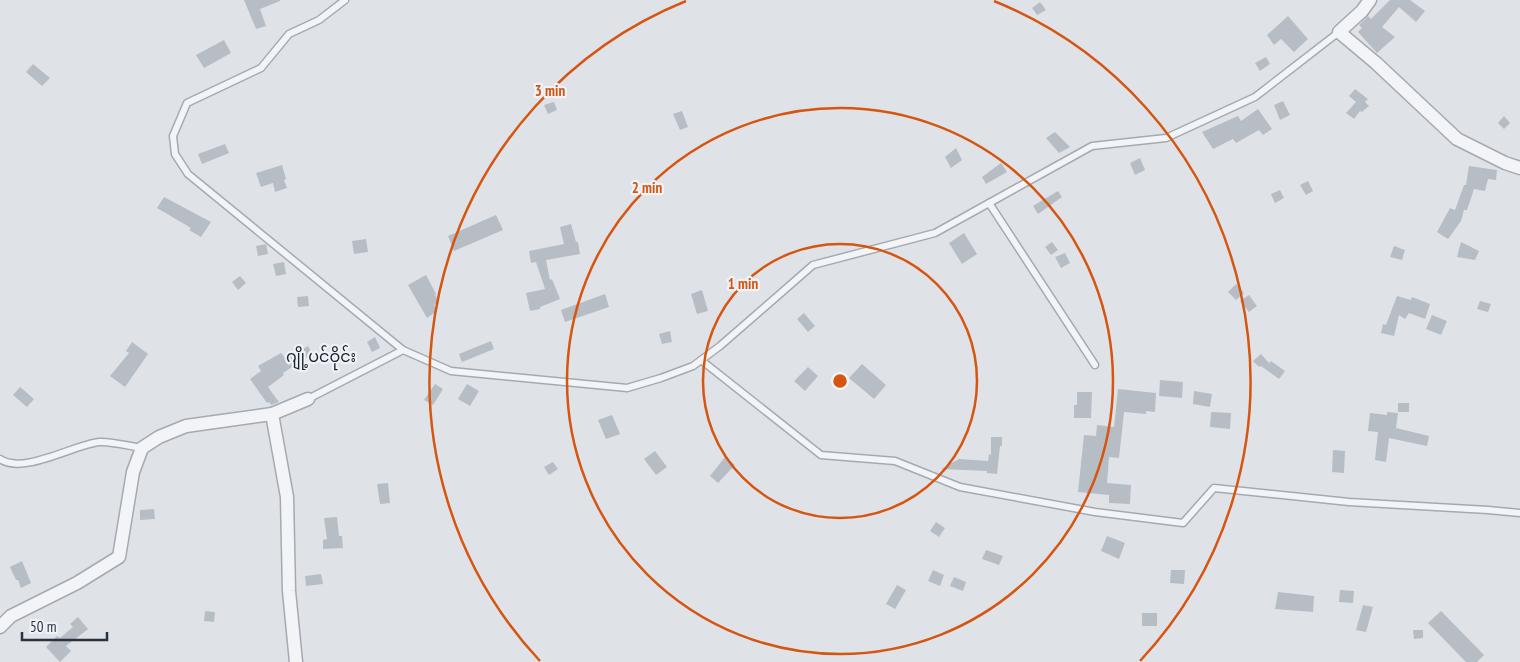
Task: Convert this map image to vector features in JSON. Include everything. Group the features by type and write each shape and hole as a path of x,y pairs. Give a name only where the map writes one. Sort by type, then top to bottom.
{"street":[{"path":"1370,0 1362,11 1340,32 1457,139 1504,163 1520,168"},
{"path":"0,627 11,616 77,583 119,557 133,472 142,448 159,437 186,426 272,414 308,399"},
{"path":"272,414 287,497 289,591 296,662"}],"lane":[{"path":"345,0 319,20 289,34 261,68 187,103 173,136 175,154 188,174 403,350 451,370 627,388 693,366 813,265 935,233 1092,146 1166,138 1256,97 1340,32"},
{"path":"989,203 1095,365"},
{"path":"308,399 403,350"},
{"path":"701,360 821,455 895,461 960,487 1096,512 1182,523 1214,488 1348,502 1488,510 1520,514"},
{"path":"0,458 4,462 29,463 99,442 142,448"}],"building":[{"path":"244,0 280,1 260,9 266,26 256,29"},
{"path":"1390,0 1410,0 1425,11 1416,22 1399,7 1382,27 1395,37 1377,53 1358,32 1362,28 1359,25 1368,16 1371,19"},
{"path":"1040,2 1046,10 1037,15 1032,8"},
{"path":"1288,16 1308,39 1294,52 1281,39 1274,45 1267,35"},
{"path":"224,40 231,53 204,68 196,55"},
{"path":"1266,57 1270,64 1260,71 1255,63"},
{"path":"33,64 50,78 42,86 26,72"},
{"path":"1355,89 1368,99 1365,102 1369,106 1362,112 1360,111 1354,119 1346,113 1356,102 1349,96"},
{"path":"1283,101 1290,115 1280,120 1274,105"},
{"path":"554,102 557,110 548,114 544,105"},
{"path":"1258,109 1272,129 1263,135 1259,130 1236,143 1233,139 1213,149 1202,132 1238,116 1241,121"},
{"path":"682,111 688,127 680,130 673,114"},
{"path":"1504,116 1510,123 1504,129 1498,123"},
{"path":"1055,132 1070,147 1059,153 1046,138"},
{"path":"225,144 229,153 202,164 198,154"},
{"path":"956,148 962,160 951,168 945,157"},
{"path":"1140,158 1145,170 1135,175 1130,163"},
{"path":"1001,163 1007,172 986,184 982,177"},
{"path":"282,165 287,188 275,192 273,183 261,187 256,173"},
{"path":"1469,166 1497,170 1496,180 1488,179 1485,191 1474,189 1467,210 1464,210 1461,221 1448,239 1437,232 1450,208 1455,210 1464,185 1466,185"},
{"path":"1308,181 1313,191 1306,195 1300,185"},
{"path":"1280,190 1284,198 1275,203 1271,194"},
{"path":"1058,191 1062,197 1038,214 1033,206"},
{"path":"164,197 211,222 201,237 189,230 191,228 157,208"},
{"path":"496,215 503,230 454,251 448,236"},
{"path":"571,224 576,242 578,242 580,254 546,260 550,280 552,279 560,299 540,307 540,309 530,311 526,293 545,289 536,262 531,263 529,251 564,244 560,227"},
{"path":"964,233 977,254 962,264 949,243"},
{"path":"366,239 368,252 354,254 352,241"},
{"path":"1052,242 1058,250 1051,255 1045,247"},
{"path":"1461,242 1479,251 1475,260 1457,257"},
{"path":"266,244 268,254 258,256 256,246"},
{"path":"1394,246 1405,250 1402,260 1390,257"},
{"path":"1065,253 1070,263 1061,268 1055,257"},
{"path":"284,262 286,274 276,276 273,264"},
{"path":"426,275 439,302 434,305 437,311 427,318 408,285"},
{"path":"240,276 246,283 238,290 232,282"},
{"path":"1236,284 1244,293 1236,300 1228,292"},
{"path":"702,290 708,311 697,314 691,294"},
{"path":"605,294 609,307 565,322 561,310"},
{"path":"1249,295 1257,306 1249,312 1240,301"},
{"path":"308,296 309,306 298,307 297,297"},
{"path":"1397,296 1411,300 1412,297 1430,304 1425,319 1409,313 1405,319 1399,315 1394,336 1381,333 1383,324 1386,325"},
{"path":"1480,301 1491,304 1488,312 1477,309"},
{"path":"804,313 815,326 808,332 797,319"},
{"path":"1432,315 1447,321 1441,335 1426,329"},
{"path":"670,331 672,342 662,344 659,334"},
{"path":"375,337 380,348 372,352 367,342"},
{"path":"491,341 494,349 462,362 459,354"},
{"path":"132,342 148,354 125,387 110,376 129,353 126,351"},
{"path":"308,346 312,354 283,373 284,375 268,387 279,402 271,405 269,402 267,403 250,379 261,371 258,366 281,353 286,359"},
{"path":"1261,354 1269,363 1271,361 1285,371 1279,379 1261,366 1259,367 1253,361"},
{"path":"862,364 886,385 874,399 849,378"},
{"path":"808,367 818,376 805,391 794,381"},
{"path":"1160,380 1183,382 1182,398 1159,396"},
{"path":"435,384 443,389 433,405 424,400"},
{"path":"467,384 479,391 470,406 458,399"},
{"path":"20,387 34,399 27,407 13,395"},
{"path":"1118,389 1156,393 1155,412 1146,411 1146,414 1124,412 1119,458 1109,457 1107,483 1131,485 1130,504 1109,503 1109,495 1078,492 1084,435 1096,436 1097,425 1114,427"},
{"path":"1194,391 1212,394 1210,407 1193,404"},
{"path":"1077,392 1092,392 1091,418 1074,418"},
{"path":"1398,403 1409,403 1409,412 1398,412"},
{"path":"1211,412 1231,413 1230,429 1210,427"},
{"path":"1387,412 1398,413 1396,428 1429,436 1427,446 1389,438 1386,462 1375,460 1378,432 1368,431 1370,413 1387,415"},
{"path":"612,415 620,434 606,439 598,420"},
{"path":"991,437 1002,437 997,474 987,473 987,471 941,469 959,459 988,461 989,454 991,455"},
{"path":"1333,450 1345,451 1344,473 1332,472"},
{"path":"655,451 667,467 656,475 644,459"},
{"path":"725,457 735,465 718,483 710,476"},
{"path":"553,462 558,469 549,475 544,467"},
{"path":"388,483 390,503 380,504 377,484"},
{"path":"154,509 155,519 140,520 140,510"},
{"path":"337,517 339,536 342,536 343,548 323,549 323,540 327,539 324,518"},
{"path":"936,522 945,528 939,537 930,531"},
{"path":"1107,536 1125,543 1119,559 1101,551"},
{"path":"986,550 1003,556 999,565 982,559"},
{"path":"22,561 31,583 21,588 10,567"},
{"path":"933,570 944,575 940,586 928,581"},
{"path":"1171,570 1185,570 1184,584 1170,583"},
{"path":"321,574 323,584 306,586 305,576"},
{"path":"954,577 966,582 963,591 950,586"},
{"path":"897,585 906,590 895,609 886,604"},
{"path":"1340,590 1354,591 1353,603 1339,602"},
{"path":"1278,592 1314,596 1313,612 1275,609"},
{"path":"1363,605 1373,607 1366,632 1356,630"},
{"path":"205,611 215,612 214,622 204,621"},
{"path":"1441,611 1484,655 1477,662 1466,662 1428,623"},
{"path":"1142,613 1157,613 1157,626 1142,626"},
{"path":"78,617 88,629 66,646 71,651 60,662 46,647 57,636 60,638 73,627 70,624"},
{"path":"1413,630 1423,630 1423,638 1414,639"}],"district":[{"name":"ဂျို့ပင်ဝိုင်း","path":"321,356"}]}
